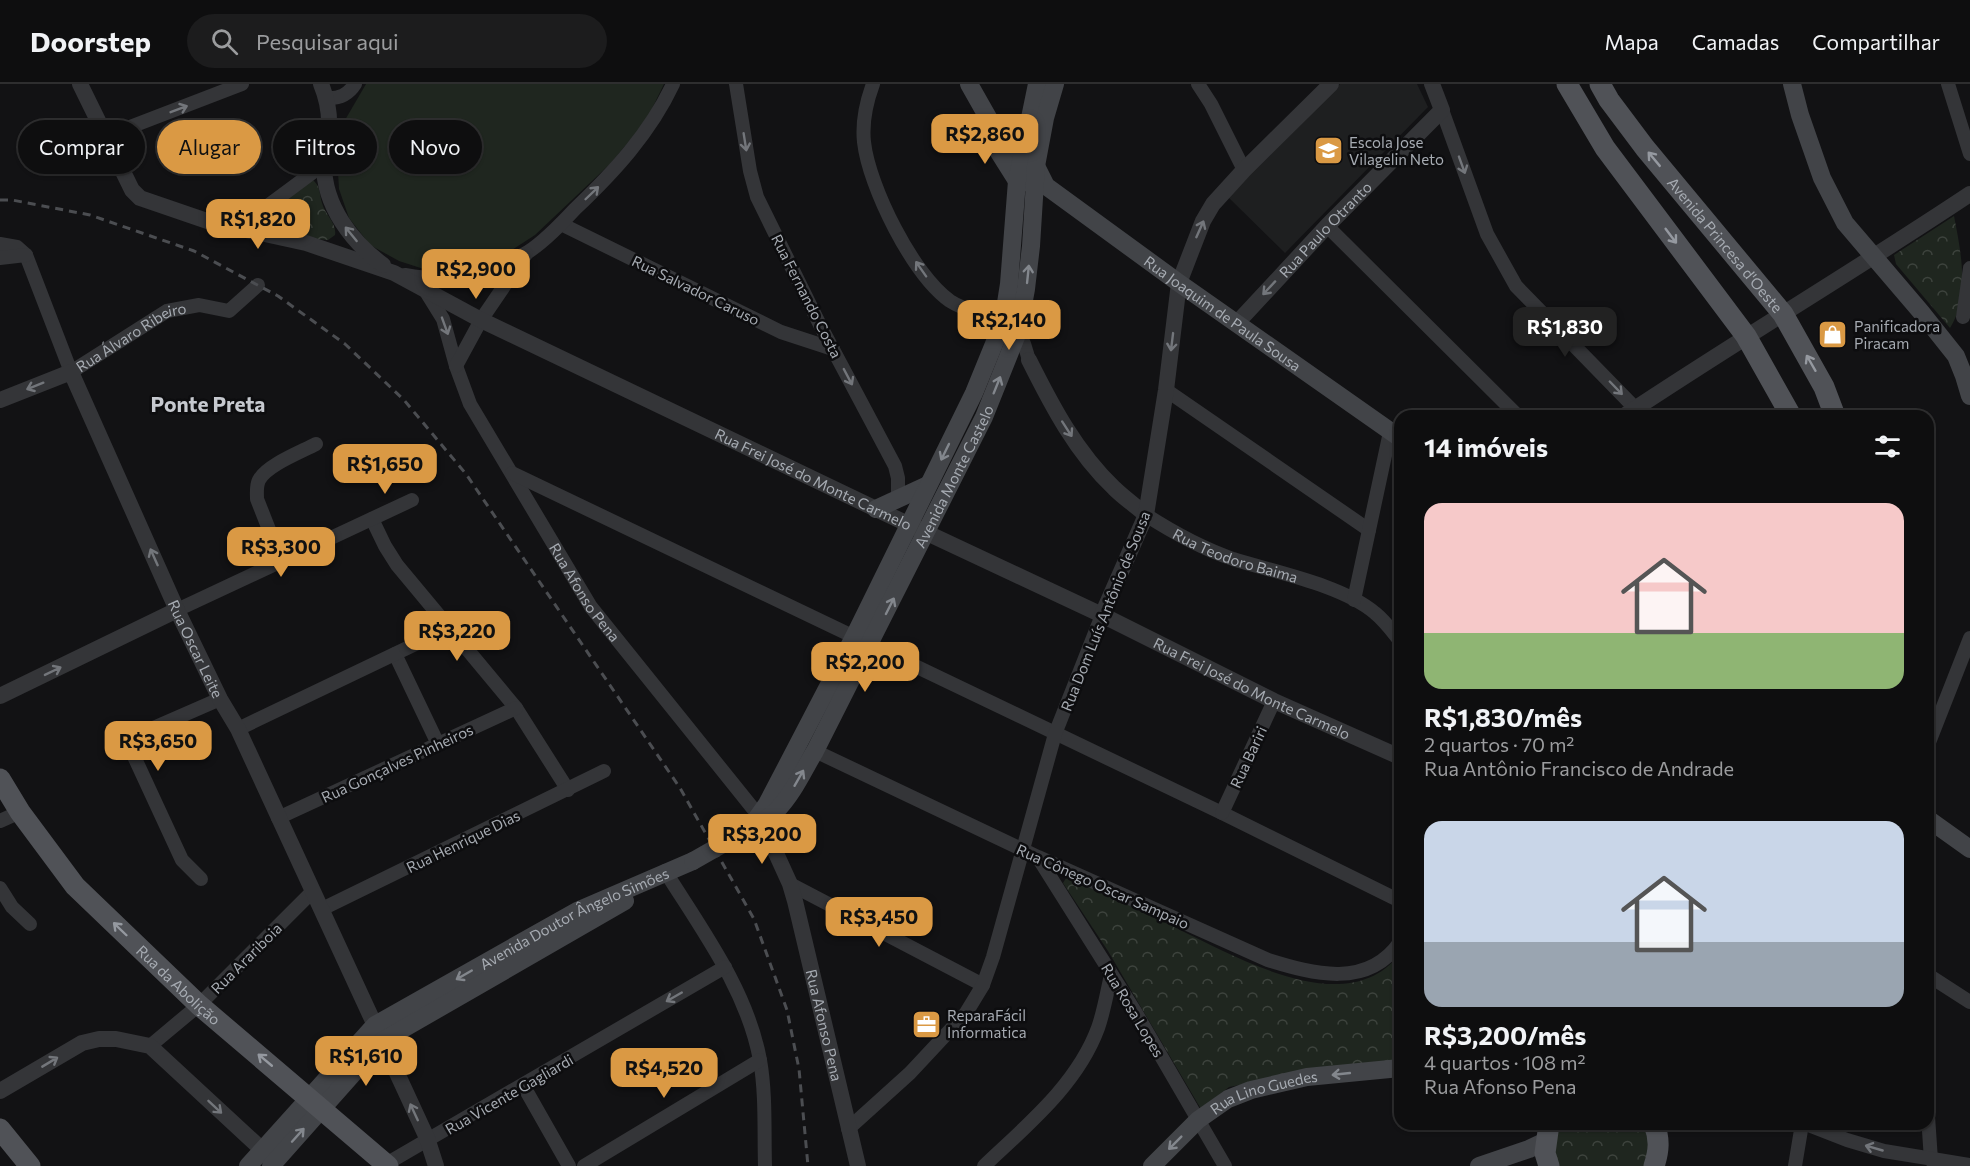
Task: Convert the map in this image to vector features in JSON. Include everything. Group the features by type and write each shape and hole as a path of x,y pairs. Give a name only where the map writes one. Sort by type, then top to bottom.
{"main road":[{"path":"959,84 1032,185"},
{"path":"969,84 999,137 1036,166"},
{"name":"Avenida Monte Castelo","path":"1032,185 1021,155 1037,84"},
{"name":"Avenida Monte Castelo","path":"677,869 776,811 791,792 870,645 984,417 1029,268 1032,185 1045,118 1055,84"},
{"path":"1567,84 1605,148 1746,336 1788,410"},
{"name":"Avenida Princesa d'Oeste","path":"1600,84 1609,100 1645,148 1783,314 1824,387 1833,410"},
{"path":"1792,84 1800,115 1822,178 1845,223 1956,356 1970,396"},
{"name":"Rua Joaquim de Paula Sousa","path":"1032,185 1179,284 1394,434"},
{"name":"Avenida Monte Castelo","path":"754,824 767,804 854,637 974,393 1011,327"},
{"path":"876,509 928,485"},
{"name":"Rua da Abolição","path":"0,779 20,812 75,886 199,1005 387,1165"},
{"path":"1934,823 1970,849"},
{"name":"Avenida Doutor Ângelo Simões","path":"248,1166 272,1161 316,1103 379,1034 577,911 677,869"},
{"name":"Rua Lino Guedes","path":"1152,1166 1198,1120 1228,1099 1251,1090 1307,1077 1394,1069"},
{"path":"0,1129 30,1166"},
{"path":"1656,1130 1658,1139 1657,1162"},
{"path":"1479,1166 1528,1149 1547,1132"},
{"path":"1547,1132 1545,1153 1549,1166"}],"street":[{"path":"80,84 96,120"},
{"path":"145,121 242,84"},
{"path":"325,174 332,201 345,228 367,252 394,273 425,279 490,270 528,252 602,184 642,138 660,111 673,84"},
{"name":"Rua Fernando Costa","path":"736,84 750,171 757,198 895,466 898,478 898,500"},
{"path":"873,84 864,116 867,160 874,184 897,232 919,267 942,294 965,310 1011,327 1029,360"},
{"path":"1198,84 1211,104 1244,170"},
{"name":"Rua Dom Luís Antônio de Sousa","path":"848,1130 939,1044 966,1013 983,985 1055,734 1102,615 1146,515 1166,390 1179,284 1191,249 1213,204 1244,170 1332,84"},
{"path":"1432,84 1487,234 1516,286 1630,410"},
{"path":"1948,84 1970,154"},
{"path":"330,120 324,91 343,96 353,87"},
{"name":"Rua Paulo Otranto","path":"1236,324 1327,226 1442,110"},
{"name":"Rua Afonso Pena","path":"124,174 136,197 210,222 306,243 394,273 425,290 443,319 456,366 470,404 591,607 754,824 790,884 858,1166"},
{"path":"238,228 311,174"},
{"path":"1637,410 1746,336 1874,258 1970,194"},
{"name":"Rua Salvador Caruso","path":"561,224 781,332 833,349"},
{"path":"1327,226 1512,410"},
{"path":"0,244 18,247 26,255"},
{"path":"456,366 481,320 528,252"},
{"path":"0,258 26,255"},
{"name":"Rua Oscar Leite","path":"26,255 71,372 177,610 220,699 238,729 278,819 322,909 428,1142 436,1166"},
{"path":"1963,317 1970,268"},
{"name":"Rua Álvaro Ribeiro","path":"0,400 71,372 167,311 199,306 229,311 258,285"},
{"name":"Rua Frei José do Monte Carmelo","path":"425,290 481,320 1102,615 1274,701 1394,754"},
{"name":"Rua Teodoro Baima","path":"1029,360 1069,433 1094,467 1114,489 1146,515 1187,541 1231,558 1298,578 1354,600 1374,612 1394,633"},
{"path":"1166,390 1370,530"},
{"path":"1354,600 1394,439"},
{"path":"281,560 257,500 256,489 267,471 316,444"},
{"path":"512,473 1222,813 1394,898"},
{"path":"0,696 281,560 412,500"},
{"path":"372,519 397,565 516,708 568,790"},
{"path":"238,729 449,628"},
{"path":"1934,730 1970,638"},
{"path":"394,654 438,744"},
{"path":"201,879 182,860 132,752 134,743 149,730 220,699"},
{"name":"Rua Bariri","path":"1222,813 1274,701"},
{"name":"Rua Gonçalves Pinheiros","path":"278,819 516,708"},
{"name":"Rua Cônego Oscar Sampaio","path":"815,751 1038,857 1268,960 1305,971 1337,974 1364,971 1382,961 1394,948"},
{"name":"Rua Henrique Dias","path":"322,909 604,771"},
{"path":"0,821 20,812"},
{"name":"Rua Rosa Lopes","path":"1038,857 1136,1013 1225,1166"},
{"path":"677,869 746,1009 760,1060 765,1166"},
{"path":"790,884 983,985"},
{"path":"0,888 12,907 30,924"},
{"name":"Rua Arariboia","path":"150,1046 199,1005 313,891"},
{"name":"Rua Vicente Gagliardi","path":"387,1165 725,967"},
{"path":"984,1166 1044,1108 1068,1080 1098,1029 1111,975"},
{"path":"1934,979 1970,1002"},
{"path":"0,1091 82,1043 99,1038 150,1046 272,1161"},
{"path":"584,1166 760,1060"},
{"path":"524,1085 569,1166"},
{"path":"1795,1166 1803,1130"},
{"path":"1820,1130 1884,1151 1970,1165"},
{"path":"1929,1130 1931,1160"}],"shaded area":[{"name":"Escola Jose Vilagelin Neto","path":"1340,84 1417,84 1428,107 1285,253 1226,195"}],"green space":[{"path":"366,84 664,84 646,121 610,164 535,235 504,255 473,267 433,272 399,261 370,245 349,218 339,189 338,174 377,174 377,120 345,120"},
{"path":"313,180 334,227 335,235 328,240 318,239 263,226 259,222 259,216"},
{"path":"1954,216 1961,259 1962,288 1960,302 1950,328 1896,264 1894,255"},
{"path":"1068,875 1232,955 1292,978 1322,983 1351,983 1377,974 1394,959 1394,1064 1297,1074 1229,1087 1201,1109 1108,951 1063,883"},
{"path":"1556,1130 1650,1130 1652,1139 1646,1166 1559,1166 1554,1155"}],"railway":[{"path":"0,200 12,200 90,215 194,251 278,296 345,344 404,400 466,474 680,788 754,919 787,1010 799,1069 808,1166"}],"place":[{"name":"Escola Jose Vilagelin Neto","path":"1328,151"},
{"name":"Panificadora Piracam","path":"1833,335"},
{"name":"ReparaFácil Informatica","path":"926,1024"}],"district":[{"name":"Ponte Preta","path":"208,403"}]}
